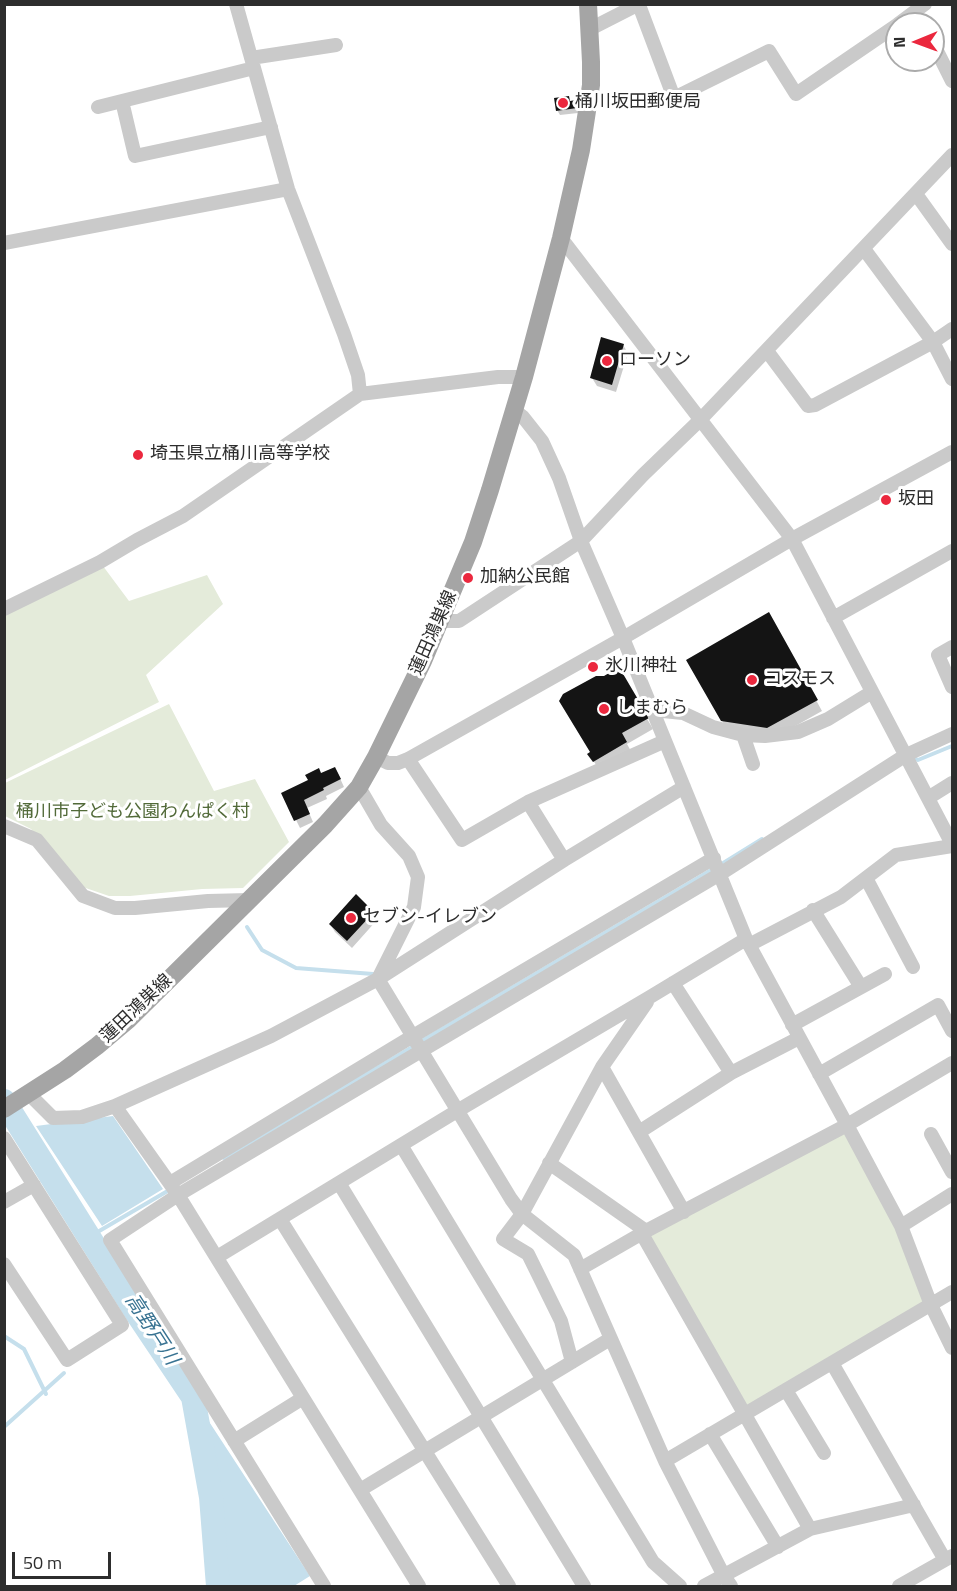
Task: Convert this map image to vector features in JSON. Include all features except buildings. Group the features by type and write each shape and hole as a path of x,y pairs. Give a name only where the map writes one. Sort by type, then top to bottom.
{"main road":[{"name":"蓮田鴻巣線","path":"4,1109 73,1064 128,1020 326,825 359,787 376,758 441,621 473,543 524,377 561,238 587,116 591,85 588,4"}],"street":[{"path":"236,4 288,189 344,334 358,375 360,394"},
{"path":"590,29 639,5 674,98 769,51 796,94 885,32"},
{"path":"98,107 253,63 336,45"},
{"path":"945,67 952,81"},
{"path":"122,101 135,156 271,128"},
{"path":"441,621 459,621 581,541 643,475 767,351 952,155"},
{"path":"4,243 288,189"},
{"path":"916,194 952,244"},
{"path":"217,1257 401,1144 673,983 747,942 841,897 896,855 952,840 792,539 561,238"},
{"path":"864,249 933,342 952,379"},
{"path":"767,351 808,405 816,405 933,342 952,329"},
{"path":"4,609 100,562 183,516 360,394 498,377 524,377"},
{"path":"514,410 523,417 542,441 559,478 581,541 653,710 747,942 901,1226 931,1305 952,1348"},
{"path":"376,758 388,763 398,763 408,759 623,638 792,539 952,452"},
{"path":"833,618 952,551"},
{"path":"952,647 938,654 952,687"},
{"path":"653,710 683,713 713,727 743,735 765,736 798,732 828,719 872,692"},
{"path":"320,1585 110,1240 178,1195 720,874 906,755 952,734"},
{"path":"743,735 753,764"},
{"path":"408,759 462,840 528,802 665,741"},
{"path":"928,798 952,783"},
{"path":"359,787 381,825 409,856 418,877 414,907 378,979"},
{"path":"29,1094 53,1118 82,1117 116,1106 271,1036 378,979 564,860 684,787"},
{"path":"528,802 564,860"},
{"path":"4,826 37,840 83,896 115,908 249,900"},
{"path":"170,1183 714,858"},
{"path":"866,878 913,967"},
{"path":"813,910 861,987"},
{"path":"792,1025 885,974"},
{"path":"378,979 511,1199 522,1214 574,1256 665,1461 728,1582"},
{"path":"673,983 731,1073"},
{"path":"572,1362 561,1321 528,1254 503,1239 522,1214 602,1067 650,997"},
{"path":"819,1074 938,1005 952,1030"},
{"path":"639,1132 731,1073 800,1038"},
{"path":"580,1269 644,1232 848,1125 952,1063"},
{"path":"602,1067 684,1212"},
{"path":"116,1106 170,1183 217,1257 418,1587"},
{"path":"931,1134 952,1172"},
{"path":"4,1138 122,1324 67,1360 9,1280 4,1264"},
{"path":"401,1144 653,1562 680,1587"},
{"path":"549,1163 644,1232 810,1529"},
{"path":"339,1183 584,1587"},
{"path":"4,1202 34,1185"},
{"path":"901,1226 952,1194"},
{"path":"280,1219 509,1587"},
{"path":"665,1461 952,1292"},
{"path":"360,1490 610,1339"},
{"path":"832,1363 914,1504 949,1558 899,1587"},
{"path":"786,1390 824,1453"},
{"path":"234,1441 303,1398"},
{"path":"710,1434 778,1547"},
{"path":"704,1587 728,1582 778,1547 810,1529 914,1504"}],"green space":[{"path":"100,562 129,601 207,575 223,604 146,675 159,702 5,780 5,610"},
{"name":"桶川市子ども公園わんぱく村","path":"169,704 214,791 255,779 289,842 243,888 109,896 77,885 31,829 5,816 5,783"},
{"path":"847,1125 931,1305 745,1414 642,1234"}],"water":[{"path":"113,1116 163,1189 102,1226 36,1126"},
{"path":"206,1417 310,1576 294,1586 224,1586"}],"waterway":[{"path":"912,757 918,760 952,746"},
{"path":"720,865 762,839"},
{"path":"420,1042 713,869"},
{"path":"247,927 262,950 296,968 376,975"},
{"path":"224,1158 414,1046"},
{"name":"高野戸川","path":"4,1101 134,1309 193,1397 211,1497 218,1586"},
{"path":"89,1237 171,1189"},
{"path":"4,1336 24,1349 46,1394"},
{"path":"4,1427 64,1373"}],"place":[{"name":"桶川坂田郵便局","path":"563,103"},
{"name":"ローソン","path":"607,361"},
{"name":"埼玉県立桶川高等学校","path":"138,455"},
{"name":"坂田","path":"886,500"},
{"name":"加納公民館","path":"468,578"},
{"name":"氷川神社","path":"593,667"},
{"name":"コスモス","path":"752,680"},
{"name":"しまむら","path":"604,709"},
{"name":"セブン-イレブン","path":"351,918"}]}
